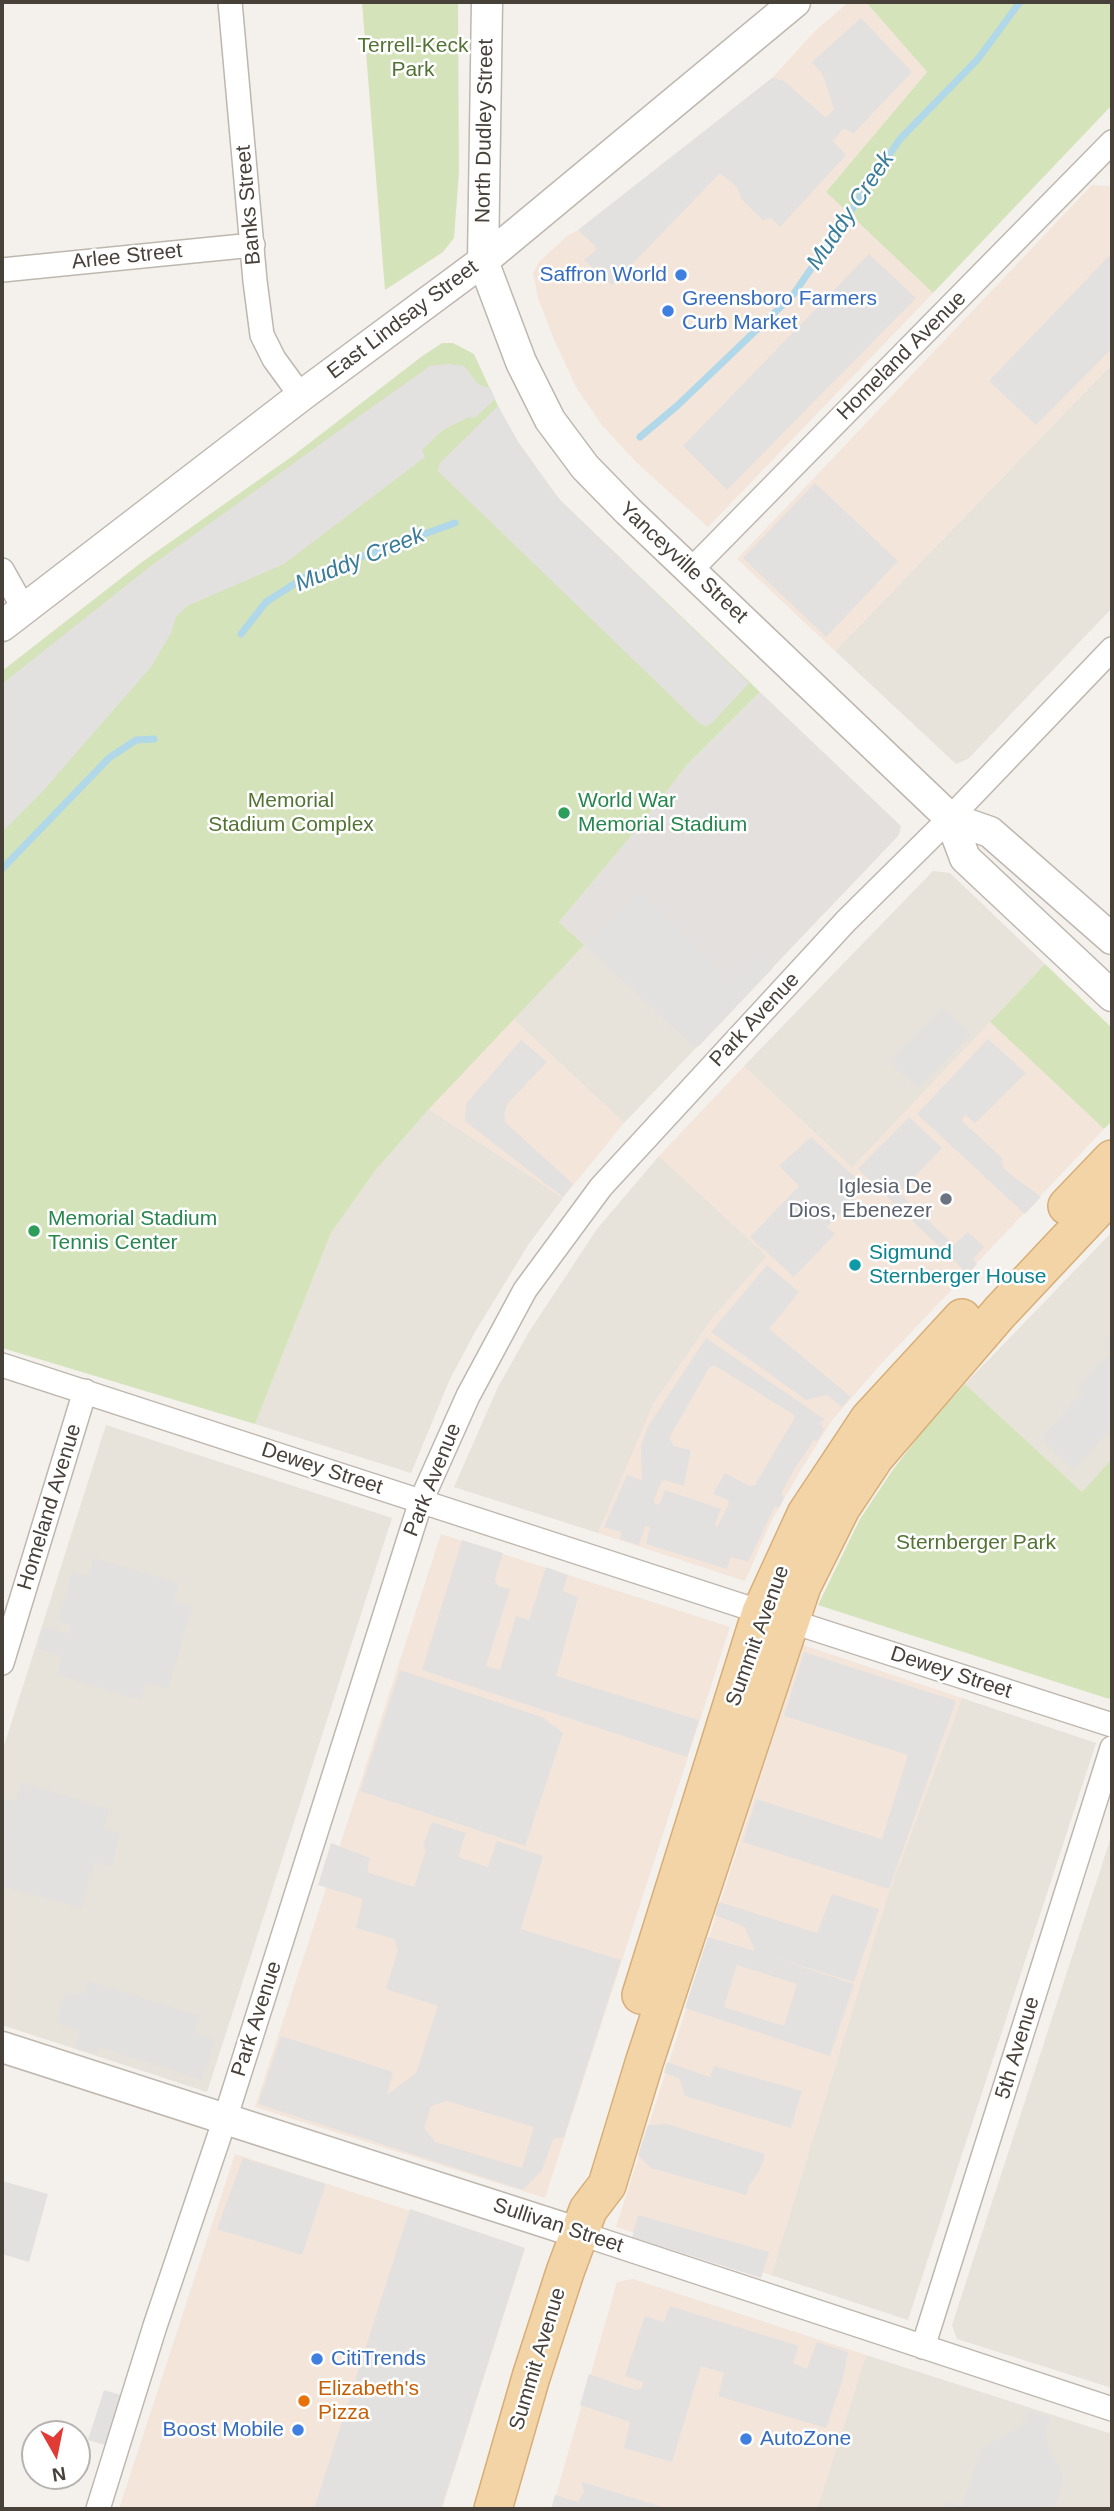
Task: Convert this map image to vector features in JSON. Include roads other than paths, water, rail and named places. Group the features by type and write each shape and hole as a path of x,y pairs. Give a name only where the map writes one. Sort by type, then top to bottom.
{"main road":[{"name":"Summit Avenue","path":"493,2509 531,2376 584,2222 584,2183 599,2129 776,1617 806,1514 869,1419 1112,1159"},
{"name":"Summit Avenue","path":"776,1617 802,1586 841,1508 875,1457 1000,1312 1112,1193"}],"street":[{"name":"Banks Street","path":"230,2 262,335 274,359 301,396"},
{"name":"North Dudley Street","path":"483,261 487,2"},
{"name":"East Lindsay Street","path":"13,617 301,396 483,261 795,2"},
{"name":"Homeland Avenue","path":"691,570 1109,153"},
{"name":"Arlee Street","path":"2,270 253,245"},
{"name":"Yanceyville Street","path":"483,261 539,402 594,476 950,818 990,832 1112,939"},
{"path":"2,570 13,617"},
{"name":"Park Avenue","path":"98,2509 421,1501 468,1396 525,1290 586,1205 846,921 950,818 1112,649"},
{"name":"Yanceyville Street","path":"950,818 965,858 1112,996"},
{"name":"Dewey Street","path":"2,1365 1112,1725"},
{"name":"Homeland Avenue","path":"2,1663 85,1391"},
{"name":"5th Avenue","path":"923,2347 1112,1748"},
{"name":"Sullivan Street","path":"2,2047 225,2119 584,2222 923,2347 1112,2409"}],"waterway":[{"name":"Muddy Creek","path":"640,437 678,405 793,295 900,139 978,59 1020,2"},
{"name":"Muddy Creek","path":"241,634 266,602 305,577 455,523"},
{"name":"Muddy Creek","path":"2,869 109,758 136,740 154,739"}],"place":[{"name":"Saffron World","path":"681,275"},
{"name":"Greensboro Farmers Curb Market","path":"668,311"},
{"name":"World War Memorial Stadium","path":"564,813"},
{"name":"Iglesia De Dios, Ebenezer","path":"946,1199"},
{"name":"Memorial Stadium Tennis Center","path":"34,1231"},
{"name":"Sigmund Sternberger House","path":"855,1265"},
{"name":"CitiTrends","path":"317,2359"},
{"name":"Elizabeth's Pizza","path":"304,2401"},
{"name":"Boost Mobile","path":"298,2430"},
{"name":"AutoZone","path":"746,2439"}],"park label":[{"name":"Terrell-Keck Park","path":"413,58"},
{"name":"Memorial Stadium Complex","path":"291,813"},
{"name":"Sternberger Park","path":"976,1543"}]}
